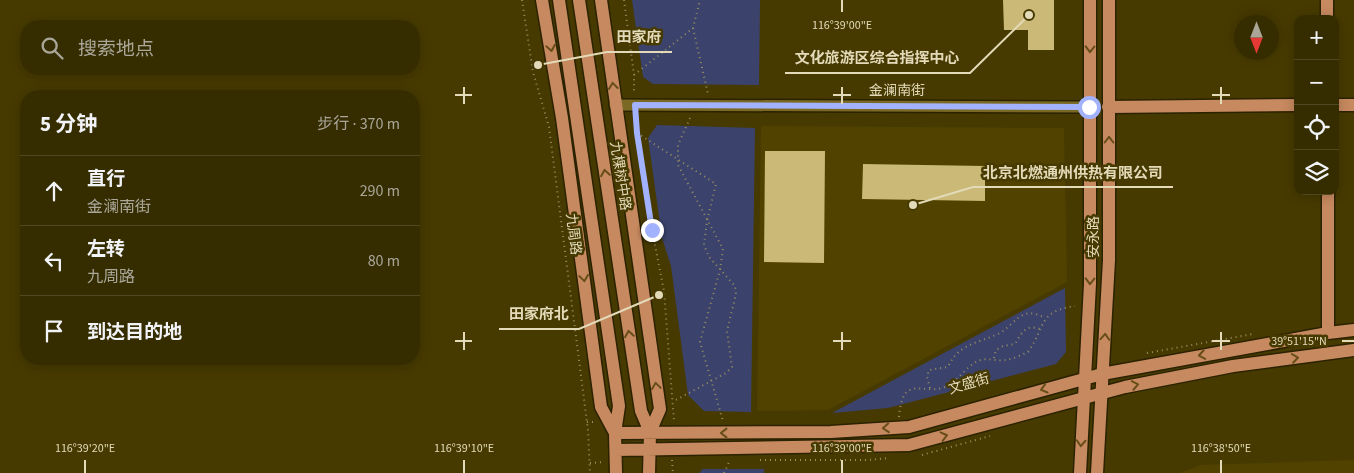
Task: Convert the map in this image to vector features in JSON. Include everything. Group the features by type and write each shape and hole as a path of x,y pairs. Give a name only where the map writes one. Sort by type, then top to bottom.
{"main road":[{"path":"542,0 568,165 602,407 612,427 616,450 616,473"},
{"path":"559,0 619,406 612,427"},
{"name":"九棵树中路","path":"579,0 641,411 650,432 649,473"},
{"path":"601,0 660,409 650,432"},
{"name":"安永路","path":"1080,473 1090,284 1090,0"},
{"name":"安永路","path":"1098,473 1102,374 1110,260 1109,0"},
{"path":"1327,0 1327,15"},
{"path":"1108,107 1294,105"},
{"path":"1339,105 1354,105"},
{"path":"1328,195 1328,333"},
{"name":"文盛街","path":"612,427 650,432 674,426 831,432 909,427 1102,374 1328,333 1354,330"},
{"path":"616,450 909,445 1101,393 1233,366 1354,350"}],"street":[{"name":"金澜南街","path":"615,105 1089,107"}],"path":[{"name":"九周路","path":"522,0 533,72 549,128 587,422 590,473"},
{"path":"624,0 634,75 637,133 664,291 674,426 656,420"},
{"path":"700,0 693,28 708,94"},
{"path":"634,75 693,28"},
{"path":"690,118 678,145 678,165 723,249 720,270 700,342 713,381 722,420 732,421"},
{"path":"637,133 716,184 707,221 704,245 709,258 735,286 736,294 727,331 733,362 732,368 713,381 673,402"},
{"path":"899,417 901,400 907,392 917,388 945,387 977,361 994,358 1005,361 1028,352 1045,318 1056,309 1075,306"},
{"path":"930,388 927,377 929,370 948,367 952,358 973,342 1006,329 1015,318 1028,314 1045,318"},
{"path":"994,358 996,350 1003,346 1015,344 1026,328 1032,326 1040,330"},
{"path":"1139,355 1202,342 1260,333"},
{"path":"890,418 908,417"},
{"path":"587,422 612,427"},
{"path":"672,473 673,450"},
{"path":"724,473 730,460"}],"shaded area":[{"path":"632,0 760,0 759,85 653,84 643,77"},
{"path":"657,125 755,128 751,412 704,411 688,395 671,266 662,238 648,138"},
{"path":"761,126 1064,128 1067,282 828,410 757,411"},
{"path":"1065,288 1066,352 1056,364 888,408 832,413"},
{"path":"1354,460 1354,473 1180,473 1201,465"},
{"path":"703,469 764,469 764,473 699,473"}],"building":[{"path":"1003,0 1054,0 1054,50 1028,50 1028,30 1004,30"},
{"path":"765,151 825,151 824,263 764,262"},
{"path":"863,164 985,166 985,201 862,199"}],"place":[{"name":"文化旅游区综合指挥中心","path":"1029,15"},
{"name":"田家府","path":"538,65"},
{"name":"北京北燃通州供热有限公司","path":"913,205"},
{"name":"田家府北","path":"659,295"}],"route":[{"path":"652,230 637,133 635,105 1089,107"}]}
